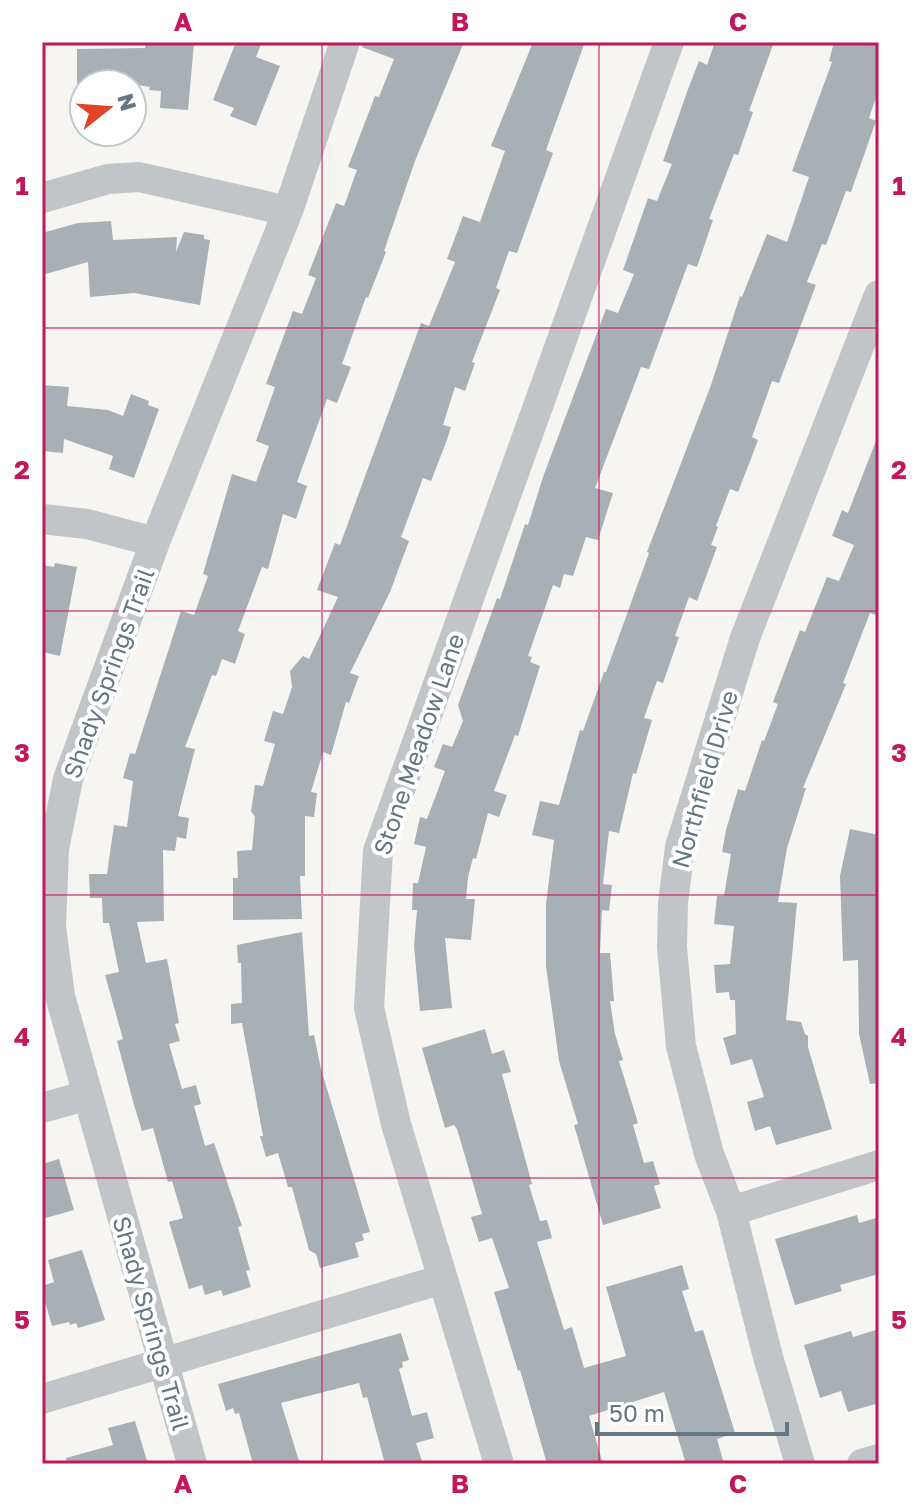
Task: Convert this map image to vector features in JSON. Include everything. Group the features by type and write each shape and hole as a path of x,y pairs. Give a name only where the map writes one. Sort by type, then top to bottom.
{"street":[{"name":"Shady Springs Trail","path":"192,1464 60,996 51,927 54,849 51,813 68,779 155,542 288,211 345,42"},
{"name":"Stone Meadow Lane","path":"499,1464 396,1124 369,1008 378,851 669,42"},
{"path":"42,198 108,179 139,177 288,211"},
{"name":"Northfield Drive","path":"800,1464 768,1357 731,1211 709,1154 681,1046 672,947 673,903 680,847 745,638 879,295"},
{"path":"42,519 87,524 155,542"},
{"path":"42,1108 88,1095"},
{"path":"731,1211 879,1165"},
{"path":"42,1399 443,1279"},
{"path":"862,1464 879,1459"}],"building":[{"path":"146,42 194,43 188,110 160,108 161,91 149,90 148,68 77,68 77,49 145,48"},
{"path":"236,42 262,42 256,57 280,66 256,126 230,116 234,108 213,100"},
{"path":"363,42 464,42 415,161 386,252 342,364 351,367 337,403 327,399 297,482 307,486 296,519 283,514 268,569 262,567 238,631 245,634 235,664 222,659 216,676 212,675 185,747 195,749 178,816 189,818 186,839 177,837 175,851 163,850 164,921 137,922 146,963 167,959 180,1041 169,1044 182,1089 196,1085 201,1104 194,1106 205,1146 214,1143 242,1226 238,1227 250,1270 246,1271 251,1287 223,1296 221,1290 205,1295 202,1285 189,1289 169,1222 183,1218 172,1181 168,1182 153,1128 142,1131 134,1105 117,1041 123,1039 105,975 119,972 109,923 103,923 102,898 90,898 89,874 107,874 114,825 127,827 133,781 123,778 130,753 135,754 181,611 194,615 208,576 203,574 232,474 256,482 269,446 256,441 275,387 266,384 293,311 302,314 316,278 308,275 336,203 344,206 357,170 348,167 375,96 379,97 394,59 362,47"},
{"path":"533,42 585,42 546,150 553,153 517,253 509,251 496,288 500,290 472,362 475,363 465,391 455,387 443,425 451,427 447,440 431,481 423,478 401,537 409,541 390,592 350,673 359,676 349,703 346,702 331,755 323,752 311,792 317,793 314,817 305,816 305,876 300,876 302,919 233,920 233,878 238,878 237,851 252,850 255,817 251,811 255,785 263,786 275,744 264,741 273,711 283,714 292,687 290,671 303,656 309,659 338,597 317,590 335,543 340,545 421,323 429,326 455,262 447,259 463,216 480,222 505,151 491,146"},
{"path":"715,42 774,42 749,111 753,112 738,155 734,154 709,219 713,220 697,267 688,264 649,369 641,367 595,488 613,493 598,540 586,537 573,576 564,574 560,588 553,585 528,656 532,657 530,662 540,666 518,736 515,735 494,791 507,795 499,817 488,813 468,877 466,899 475,899 471,940 445,938 452,1008 420,1011 414,946 417,910 412,910 413,883 418,883 426,847 414,844 420,817 427,819 445,771 434,767 443,744 452,747 463,721 458,705 497,598 500,599 525,524 528,525 606,309 618,313 634,274 623,270 648,198 657,201 672,164 663,161 687,92 699,61 707,65"},
{"path":"834,42 879,42 879,89 869,118 876,121 851,192 846,191 826,245 822,244 807,282 816,285 779,383 772,381 752,437 758,440 738,492 730,489 716,526 711,545 717,547 697,601 689,597 663,683 657,681 644,718 652,720 636,774 633,773 619,833 609,831 603,884 612,885 609,911 602,910 600,953 610,953 614,1001 610,1001 623,1060 619,1061 638,1123 633,1125 644,1163 653,1161 660,1184 654,1186 661,1208 603,1225 559,1061 546,966 546,904 554,840 532,835 540,801 559,805 580,730 583,731 606,672 647,552 711,385 740,296 767,234 787,242 809,177 792,171 832,62 829,61"},
{"path":"111,221 113,240 177,237 176,252 184,232 204,235 204,239 210,240 200,305 134,293 90,297 88,262 42,275 42,233 78,223"},
{"path":"42,385 69,387 67,406 108,410 123,416 131,394 159,409 134,478 109,469 113,456 64,439 63,453 42,451"},
{"path":"877,438 879,616 870,613 843,683 846,684 803,788 806,788 787,848 778,902 797,903 786,1020 801,1022 808,1036 808,1047 832,1129 776,1145 770,1126 755,1131 747,1102 764,1097 752,1059 731,1065 723,1038 736,1034 735,1000 730,1000 729,992 716,993 714,965 730,964 734,926 714,924 717,896 724,896 731,854 722,852 738,789 745,791 778,704 773,702 800,630 805,632 827,577 839,581 854,545 832,536 842,510 848,513"},
{"path":"55,563 77,567 60,656 42,652 42,565 54,567"},
{"path":"850,829 879,835 879,1083 870,1084 859,1034 858,960 843,961 840,876"},
{"path":"302,932 309,1036 314,1035 321,1069 370,1232 362,1234 364,1240 355,1243 359,1257 320,1268 316,1254 309,1250 292,1187 288,1187 278,1153 266,1157 242,1023 231,1024 231,1004 242,1003 241,963 238,963 237,945"},
{"path":"485,1029 492,1054 504,1050 511,1072 502,1074 532,1184 529,1185 540,1221 547,1220 552,1238 537,1242 564,1330 572,1327 584,1368 626,1356 606,1287 682,1265 689,1289 682,1291 695,1332 703,1330 735,1433 717,1439 724,1464 686,1464 664,1392 589,1416 603,1464 547,1464 494,1292 509,1288 492,1238 479,1242 471,1217 482,1214 457,1129 454,1125 445,1128 422,1048"},
{"path":"59,1159 74,1210 42,1219 42,1164"},
{"path":"857,1215 859,1223 879,1217 879,1274 840,1285 842,1291 795,1305 775,1239"},
{"path":"82,1250 105,1320 78,1328 76,1323 70,1325 69,1322 52,1326 42,1291 42,1286 54,1282 48,1260"},
{"path":"879,1329 879,1403 848,1412 841,1391 820,1398 804,1345 851,1331 853,1337"},
{"path":"401,1333 409,1360 402,1362 403,1367 399,1369 412,1416 427,1412 434,1438 416,1443 423,1464 385,1464 367,1397 363,1398 359,1383 281,1403 300,1464 253,1464 239,1413 235,1414 233,1408 226,1411 218,1384"},
{"path":"135,1421 148,1464 67,1464 66,1458 113,1445 108,1428"}]}
